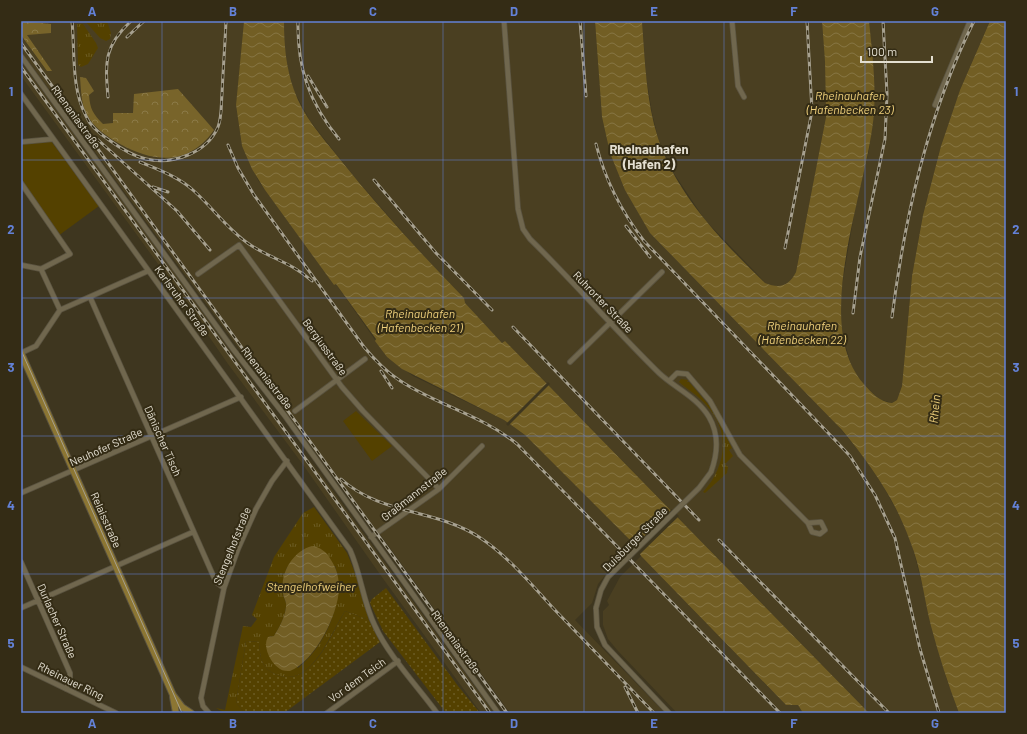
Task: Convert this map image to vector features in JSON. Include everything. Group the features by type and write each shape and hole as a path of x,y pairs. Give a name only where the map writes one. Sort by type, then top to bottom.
{"main road":[{"name":"Relaisstraße","path":"21,353 24,365 73,471 172,695 176,713"},
{"name":"Relaisstraße","path":"172,695 182,707 191,713"}],"street":[{"name":"Ruhrorter Straße","path":"504,21 518,209 521,224 530,239 610,323 669,381"},
{"path":"732,21 738,86 744,97"},
{"path":"935,105 970,21"},
{"name":"Rhenaniastraße","path":"21,56 233,349 282,412 498,713"},
{"name":"Karlsruher Straße","path":"21,94 350,550 358,568 372,620 379,634 437,713"},
{"path":"21,142 53,139"},
{"path":"21,183 70,254 41,269 21,265"},
{"name":"Bergiusstraße","path":"198,274 239,245 337,380 363,411 439,489"},
{"path":"41,269 60,310"},
{"path":"21,353 36,346 60,310 148,271"},
{"path":"570,362 662,272"},
{"name":"Dänischer Tisch","path":"90,297 216,582 224,588"},
{"path":"296,411 365,359"},
{"path":"669,381 677,373 687,374 710,401 721,418 735,448 740,455 808,524"},
{"name":"Duisburger Straße","path":"669,381 697,402 711,421 716,436 717,448 711,472 699,488 608,577 601,590 596,608 597,627 605,645 669,713"},
{"name":"Neuhofer Straße","path":"21,493 241,397"},
{"name":"Graßmannstraße","path":"371,537 439,489 482,446"},
{"name":"Stengelhofstraße","path":"209,713 203,706 201,698 224,588 238,549 256,509 272,481 287,461"},
{"path":"21,608 193,532"},
{"name":"Durlacher Straße","path":"21,562 70,673 70,680 66,689"},
{"name":"Vor dem Teich","path":"330,712 398,661"},
{"name":"Rheinauer Ring","path":"21,667 114,713"}],"shaded area":[{"path":"21,21 244,21 236,105 242,146 258,180 334,285 336,284 387,357 413,376 504,420 525,435 636,546 608,572 598,584 592,603 575,620 665,713 510,713 382,537 315,452 21,51"},
{"path":"284,21 595,21 602,117 610,153 864,457 883,486 902,520 911,541 946,677 959,713 869,713 505,341 502,343 464,303 464,298 425,258 356,179 310,121 294,91 288,70 284,44"},
{"path":"642,21 822,21 825,62 826,117 796,272 792,280 786,286 772,286 765,283 705,220 673,172 658,138 652,113 646,76"},
{"path":"869,21 990,21 960,90 941,146 923,215 912,276 902,386 897,400 892,403 878,399 858,378 851,365 841,329 840,304 843,280 855,209 869,150 874,112"},
{"path":"21,62 76,137 83,151 85,150 105,176 298,446 321,475 494,713 481,713 384,580 301,462 228,364 169,279 21,76"},
{"path":"641,556 786,705 798,705 803,713 677,713 618,651 608,639 603,625 603,611 609,605 607,601 620,577"}],"green space":[{"path":"21,21 51,24 51,33 27,35 52,71 47,71 21,35"},
{"path":"85,21 107,21 111,33 110,39 106,41 100,38"},
{"path":"77,24 83,24 98,48 88,64 81,67 78,65"},
{"path":"80,77 86,78 94,91 89,95 91,108 103,124 113,123 113,113 133,113 134,94 178,89 214,130 204,142 194,150 170,158 146,155 133,150 120,144 105,134 96,127 89,118 83,104"},
{"path":"51,141 99,206 58,236 21,182 21,143"},
{"path":"681,379 688,380 687,382 689,382 713,410 732,448 729,450 733,456 725,464 728,467 727,473 705,493 703,492 717,472 721,461 723,449 720,427 715,416 701,399 679,382"},
{"path":"356,411 392,446 372,461 343,421"},
{"path":"314,507 347,553 359,583 369,620 345,611 317,658 308,668 298,675 286,677 273,673 263,664 260,651 260,642 246,641 236,702 244,713 229,713 223,711 216,708 225,710 243,626 251,627 257,619 252,615 274,557 303,513","holes":["335,566 338,579 338,593 331,622 317,648 298,668 268,637 274,636 284,615 286,604 282,588 287,567"]},
{"path":"386,588 458,686 480,713 446,713 383,631 370,603 372,599"},
{"path":"345,611 369,620 380,642 284,713 244,713 236,702 246,641 260,642 260,651 263,664 273,673 286,677 298,675 318,658"}],"water":[{"name":"Rheinauhafen (Hafenbecken 21)","path":"244,21 284,21 287,64 294,90 302,109 320,134 384,212 464,298 465,303 502,343 505,341 869,713 803,713 798,705 786,705 641,556 636,546 525,435 504,420 402,369 387,357 375,341 376,339 336,284 334,285 265,190 252,169 242,146 236,105"},
{"path":"595,21 642,21 651,110 658,138 666,159 689,198 717,234 765,283 780,286 787,283 796,272 826,117 825,62 822,21 869,21 874,78 874,112 870,143 847,252 842,289 842,325 848,356 863,383 879,399 892,403 897,400 902,386 912,276 923,215 941,146 960,90 990,21 1006,21 1006,713 959,713 947,681 934,637 914,551 897,511 881,482 842,430 650,233 625,190 610,153 602,117"},
{"name":"Stengelhofweiher","path":"312,546 323,550 335,567 339,581 338,600 330,624 316,648 299,666 290,671 284,671 273,663 268,655 266,641 268,637 274,636 284,615 286,605 283,594 283,585 286,570 289,564 299,553"}],"pier":[{"path":"548,382 550,384 508,426 506,424"},
{"path":"672,509 679,516 639,555 633,547"}],"tram line":[{"path":"21,350 182,713"}],"railway":[{"path":"72,21 74,70 81,105 88,120 106,138 122,149 141,158 156,160 178,158 198,150 213,136 218,127 221,110 226,21"},
{"path":"108,97 108,55 116,38 131,21"},
{"path":"127,37 144,21"},
{"path":"298,21 300,54 307,84 320,112 339,139"},
{"path":"580,21 586,96"},
{"path":"785,248 812,111 807,21"},
{"path":"853,313 860,257 885,139 887,94 883,21"},
{"path":"892,317 904,241 931,129 958,56 974,21"},
{"path":"21,43 507,713"},
{"path":"21,67 490,713"},
{"path":"308,76 327,107"},
{"path":"97,139 177,211 210,250"},
{"path":"596,144 609,183 621,207 644,241 850,456 875,495 895,538 920,649 939,713"},
{"path":"228,145 238,168 254,195 364,347 384,369 413,389 489,425 517,444 780,713"},
{"path":"140,162 168,174 188,186 227,226 241,238 257,249 296,269 312,281"},
{"path":"374,180 436,253 492,310"},
{"path":"153,187 168,192"},
{"path":"626,226 650,257"},
{"path":"513,327 699,520"},
{"path":"381,371 392,388"},
{"path":"341,479 357,491 373,499 391,506 445,521 462,528 490,544 518,570 654,713"},
{"path":"719,540 889,713"},
{"path":"625,687 638,713"}],"district":[{"name":"Rheinauhafen (Hafen 2)","path":"649,156"}],"water label":[{"name":"Rheinauhafen (Hafenbecken 23)","path":"850,103"},
{"name":"Rheinauhafen (Hafenbecken 22)","path":"802,333"},
{"name":"Rhein","path":"935,409"}]}
